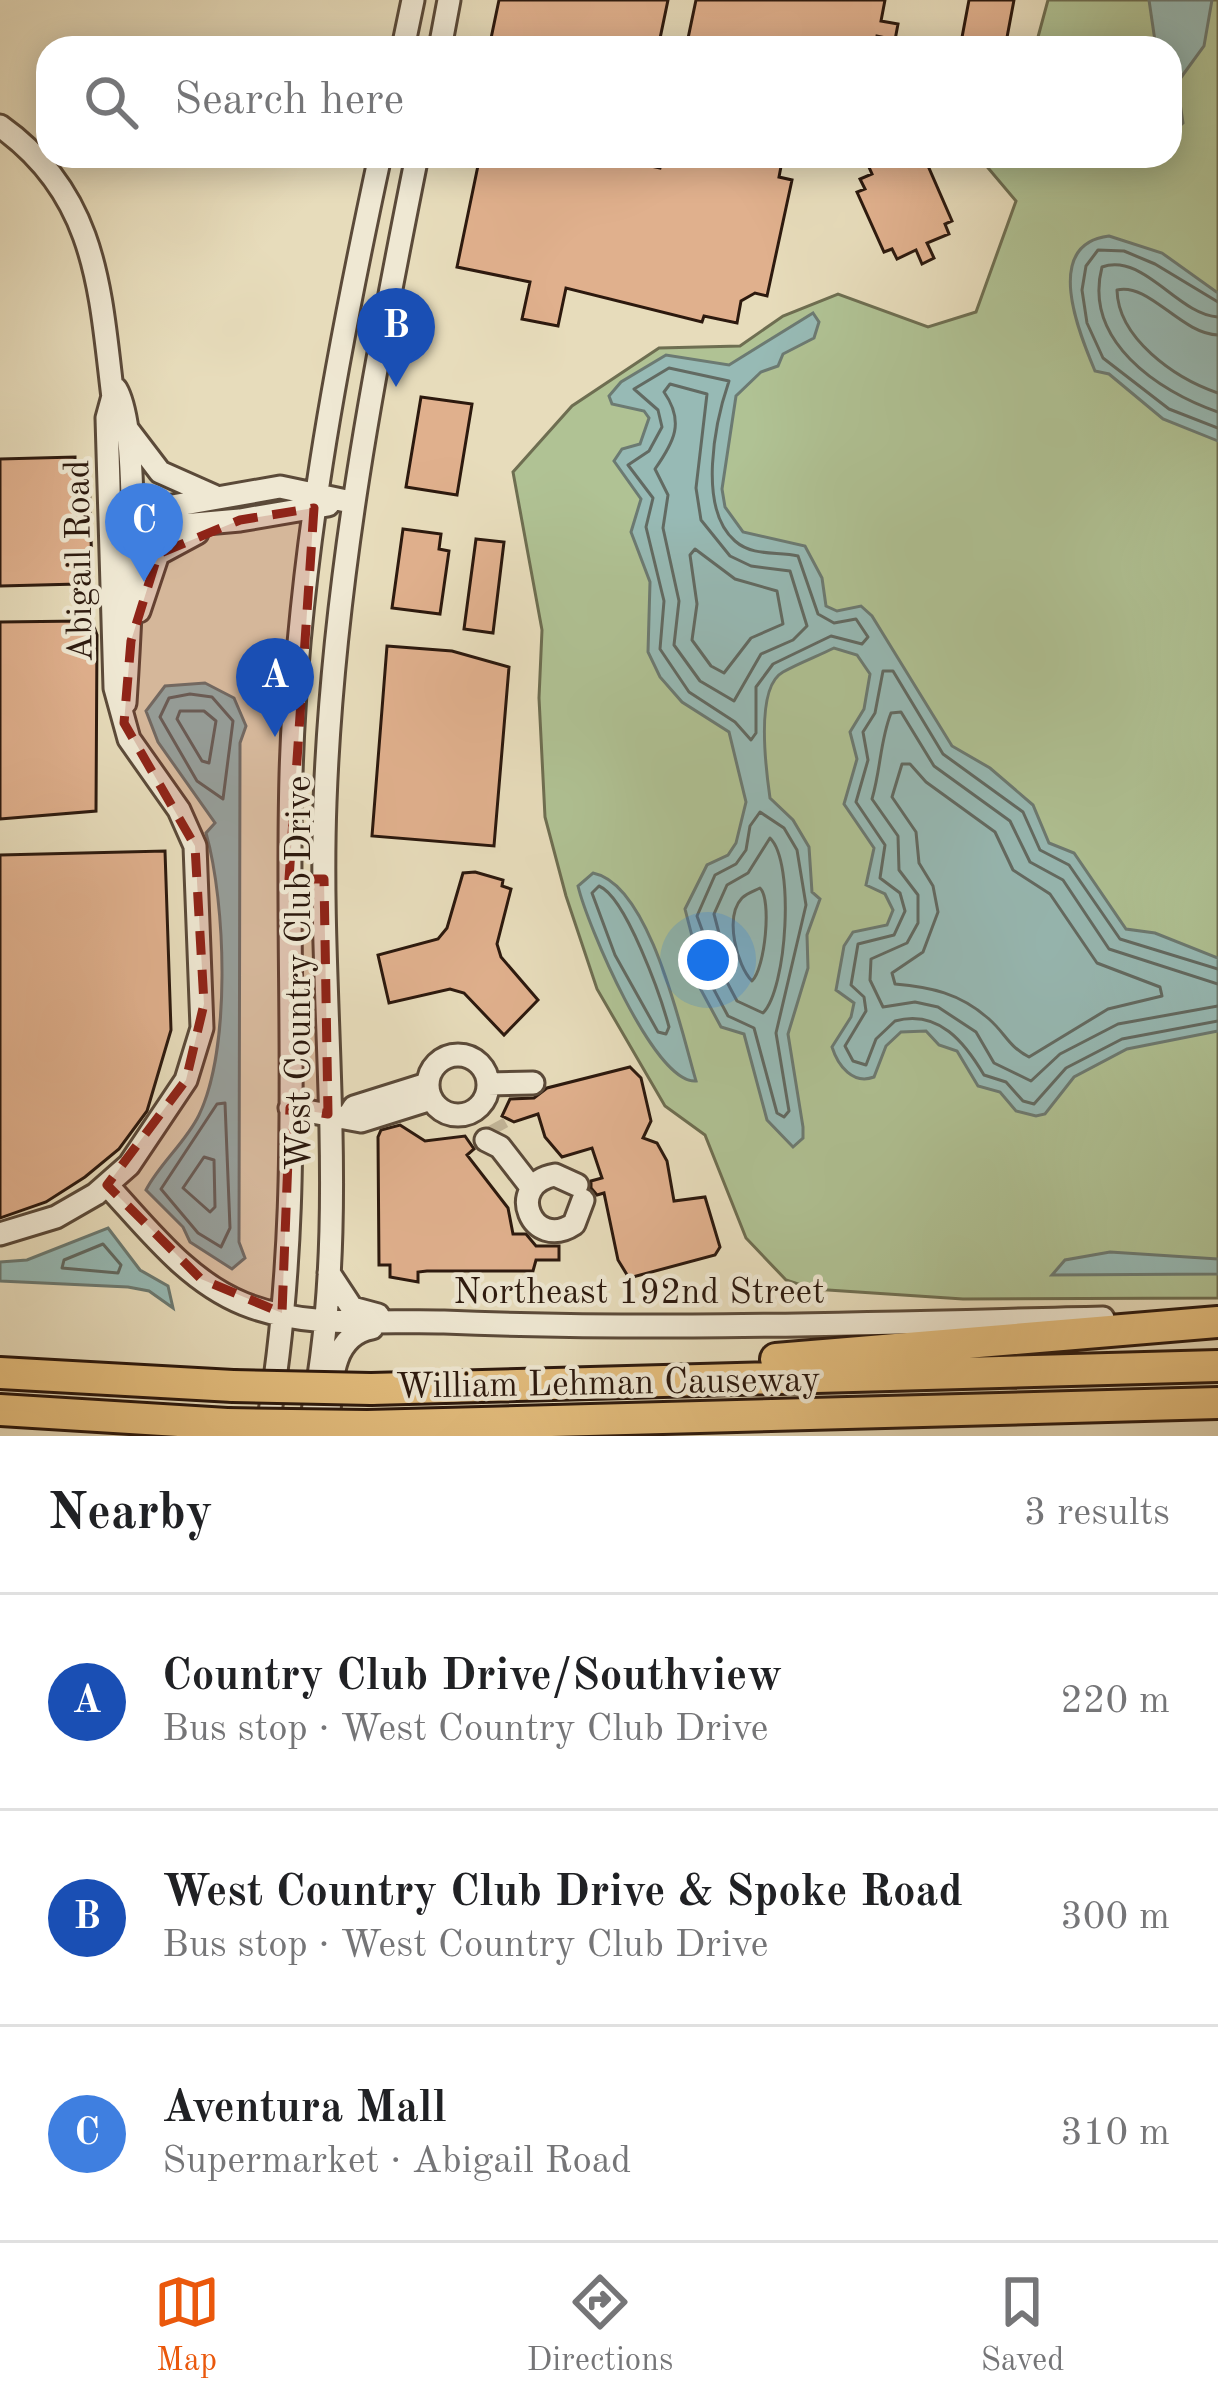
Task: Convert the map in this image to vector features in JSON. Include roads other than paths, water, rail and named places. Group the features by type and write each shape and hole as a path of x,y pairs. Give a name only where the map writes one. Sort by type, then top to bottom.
{"highway":[{"path":"616,1382 738,1363 1218,1318"},
{"name":"William Lehman Causeway","path":"0,1373 371,1389 1218,1366"},
{"name":"William Lehman Causeway","path":"0,1410 227,1424 367,1426 1218,1403"},
{"path":"408,1425 483,1436"},
{"path":"586,1436 734,1436"}],"street":[{"path":"406,36 413,0"},
{"path":"442,36 449,0"},
{"name":"Abigail Road","path":"0,126 36,156"},
{"name":"Abigail Road","path":"48,168 79,217 100,296 112,389 126,688"},
{"name":"West Country Club Drive","path":"268,1431 282,1313 290,1108 292,751 315,499 378,168"},
{"name":"West Country Club Drive","path":"308,1436 328,1273 339,1114 324,879 325,800 351,502 415,168"},
{"name":"Abigail Road","path":"0,1234 56,1217 107,1185 142,1148 186,1081 204,1004 195,846 124,723 113,672 127,428 125,407 112,389"},
{"path":"127,428 166,476 221,498"},
{"path":"119,523 280,488 315,499 351,502"},
{"path":"130,641 158,554 175,540 315,499"},
{"path":"119,523 239,520"},
{"name":"Abigail Road","path":"119,523 130,641 124,723"},
{"path":"290,879 324,879"},
{"path":"290,1108 362,1121 430,1091 440,1061 459,1055 478,1063 487,1122 531,1187 527,1214 548,1231 574,1224 580,1192 555,1175 531,1187"},
{"path":"487,1122 532,1083"},
{"path":"430,1091 442,1111 487,1122"},
{"name":"Northeast 192nd Street","path":"107,1185 201,1279 245,1304 323,1320 718,1327 1218,1318"},
{"path":"328,1273 356,1310 414,1321"},
{"path":"327,1436 342,1344 358,1330 414,1321"}],"water":[{"path":"1149,0 1212,0 1204,46 1182,76 1182,36 1154,36"},
{"path":"1109,236 1162,253 1218,293 1218,441 1163,419 1109,374 1095,371 1075,314 1071,272 1076,255 1089,243"},
{"path":"813,313 819,322 814,338 783,354 778,366 761,372 736,396 722,489 725,507 743,532 805,546 822,578 826,606 837,611 861,606 872,616 952,746 990,768 1033,805 1049,843 1074,853 1126,929 1155,933 1218,958 1218,1031 1127,1049 1074,1077 1045,1114 1036,1116 1016,1111 1000,1092 978,1086 957,1051 939,1045 926,1031 901,1032 886,1046 874,1077 859,1078 847,1072 832,1047 854,1003 836,990 844,946 853,932 887,925 893,910 885,894 866,885 874,848 844,804 857,759 850,732 864,709 870,674 857,655 834,648 783,672 774,681 766,711 770,798 793,820 809,847 812,892 820,899 807,935 808,968 788,1034 803,1127 803,1138 793,1147 767,1120 744,1034 721,1027 688,959 693,940 685,909 707,865 728,855 736,843 746,802 729,732 682,702 660,677 648,652 650,582 631,532 641,499 614,461 622,449 640,444 649,418 644,411 612,404 609,396 621,382 666,355 729,365"},
{"path":"205,683 234,698 246,726 240,743 239,1242 245,1258 232,1269 190,1242 183,1227 146,1190 194,1125 209,1087 222,976 218,898 206,833 215,823 158,742 146,711 165,686"},
{"path":"593,873 613,883 647,930 696,1081 679,1075 661,1057 625,999 578,886"},
{"path":"108,1228 140,1270 168,1286 173,1308 149,1291 128,1287 0,1281 0,1262 27,1260"},
{"path":"1110,1252 1218,1259 1218,1274 1052,1275 1065,1260"}],"tunnel":[{"path":"494,1123 499,1132"}],"place":[{"name":"West Country Club Drive & Spoke Road","path":"396,387"},
{"name":"Aventura Mall","path":"144,582"},
{"name":"Country Club Drive/Southview","path":"275,737"}]}
